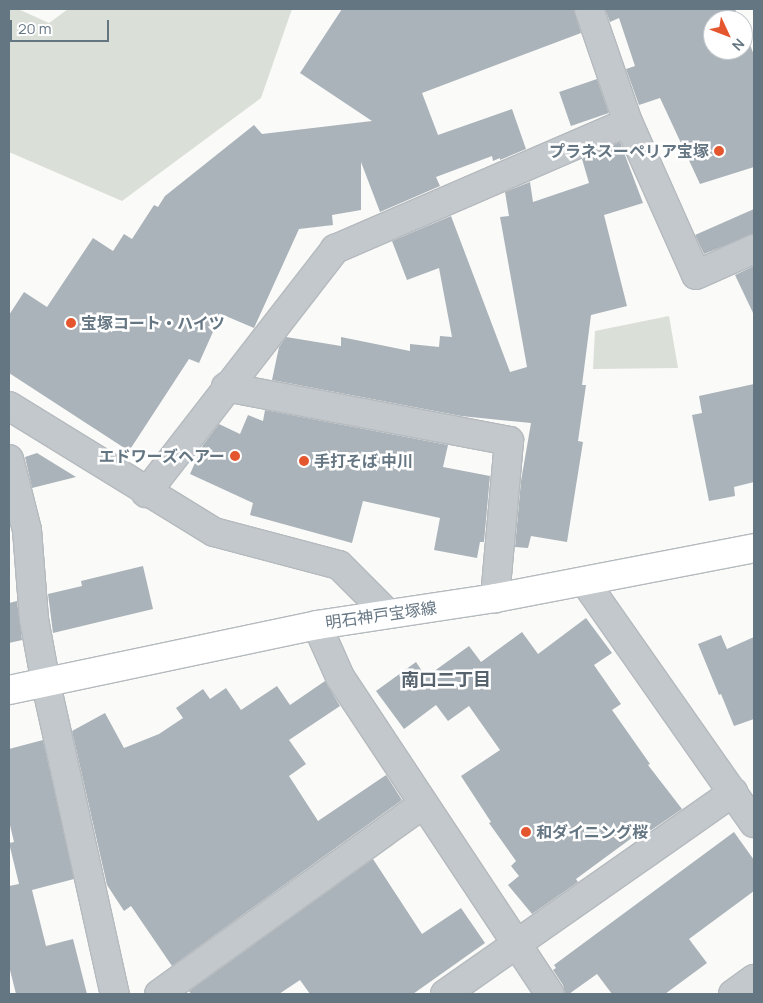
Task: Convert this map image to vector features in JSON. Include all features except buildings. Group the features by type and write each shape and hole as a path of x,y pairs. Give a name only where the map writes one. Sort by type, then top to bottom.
{"main road":[{"name":"明石神戸宝塚線","path":"9,690 46,684 317,625 495,598 754,548"}],"street":[{"path":"589,9 628,122 696,275 754,249"},
{"path":"146,492 335,249 628,122"},
{"path":"226,387 509,441 495,598"},
{"path":"9,406 146,492 214,532 339,566 388,614"},
{"path":"9,459 28,530 34,619 46,684 115,994"},
{"path":"584,582 754,823"},
{"path":"317,625 340,677 550,994"},
{"path":"445,994 733,792"},
{"path":"159,994 423,804"},
{"path":"733,994 754,979"}],"shaded area":[{"path":"9,9 18,9 49,23 68,9 292,9 261,98 122,201 9,152"},
{"path":"669,316 678,368 593,369 595,331"}],"place":[{"name":"プラネスーペリア宝塚","path":"719,151"},
{"name":"宝塚コート・ハイツ","path":"71,323"},
{"name":"エドワーズヘアー","path":"235,456"},
{"name":"手打そば 中川","path":"304,461"},
{"name":"和ダイニング桜","path":"526,832"}],"district":[{"name":"南口二丁目","path":"446,679"}]}
